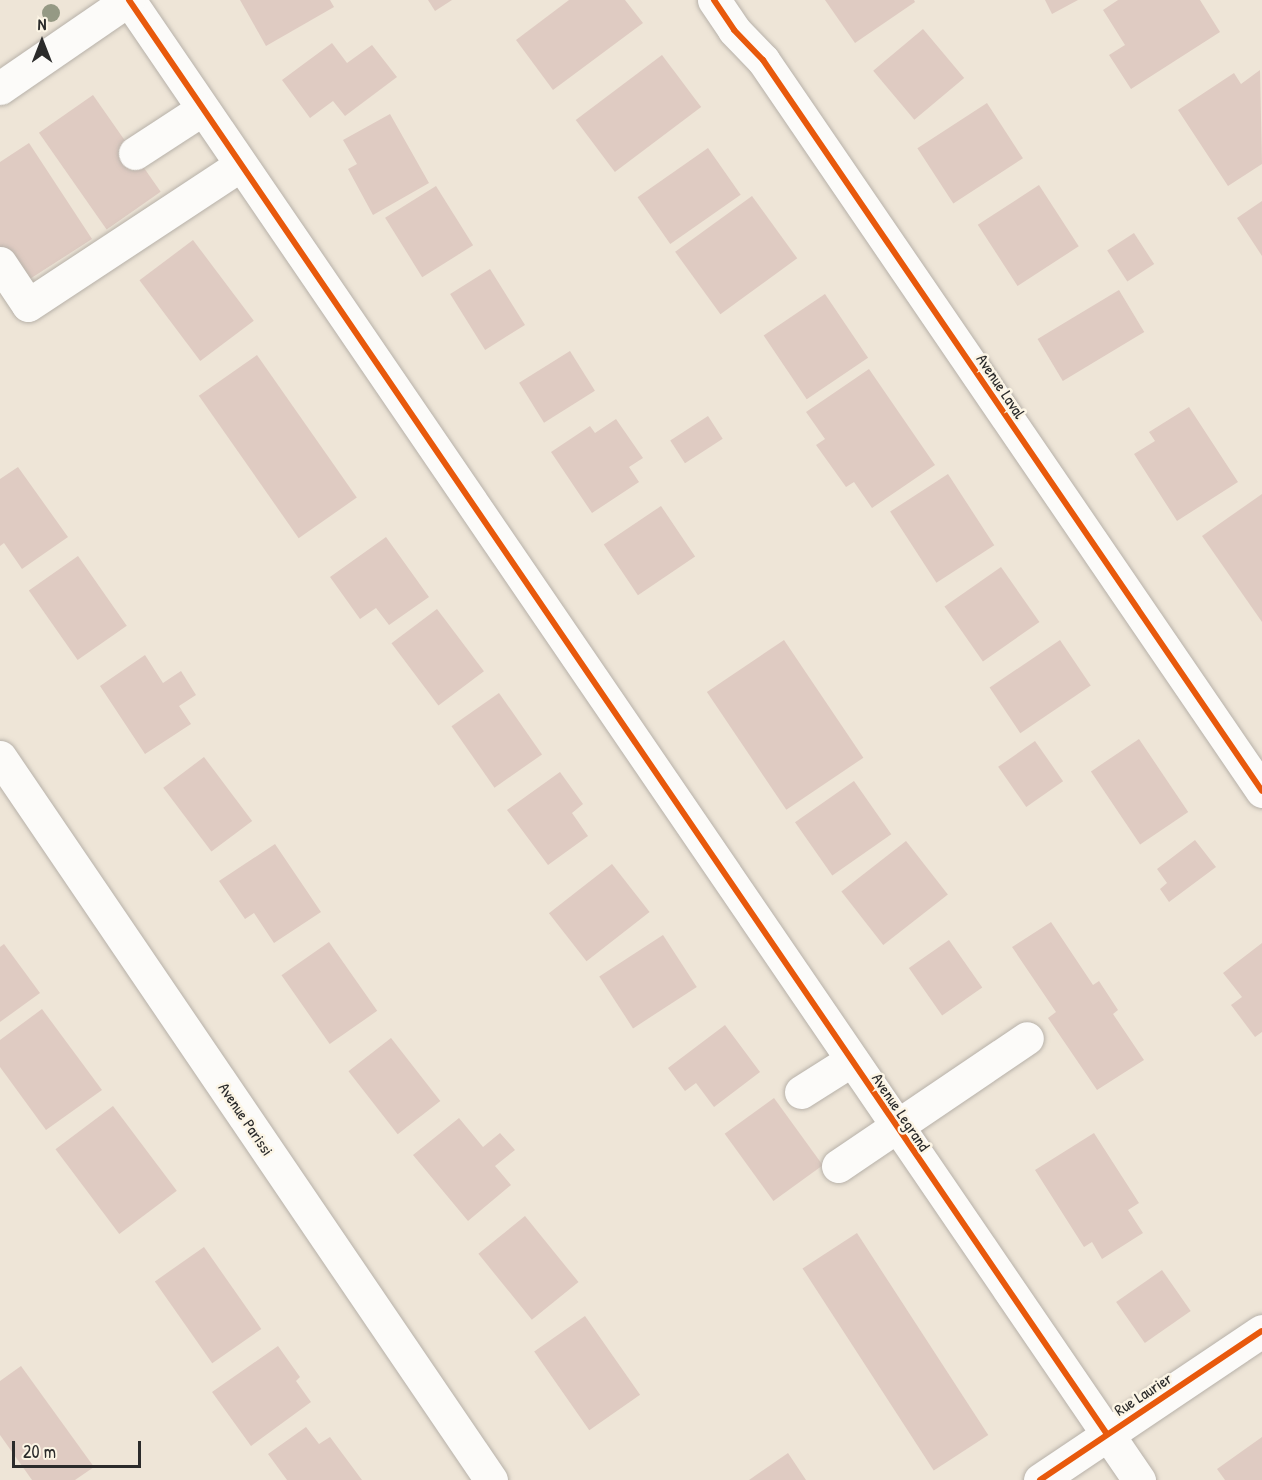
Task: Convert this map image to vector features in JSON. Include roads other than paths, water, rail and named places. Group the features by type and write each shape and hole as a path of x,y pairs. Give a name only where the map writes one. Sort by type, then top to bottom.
{"street":[{"path":"0,88 128,0"},
{"name":"Avenue Legrand","path":"128,0 895,1127 1139,1480"},
{"name":"Avenue Laval","path":"714,0 735,30 763,60 1262,791"},
{"path":"135,153 201,110"},
{"path":"0,263 28,305 239,166"},
{"name":"Avenue Parissi","path":"0,757 492,1480"},
{"path":"837,1166 1028,1038"},
{"path":"801,1092 850,1061"},
{"name":"Rue Laurier","path":"1040,1480 1262,1331"}]}
